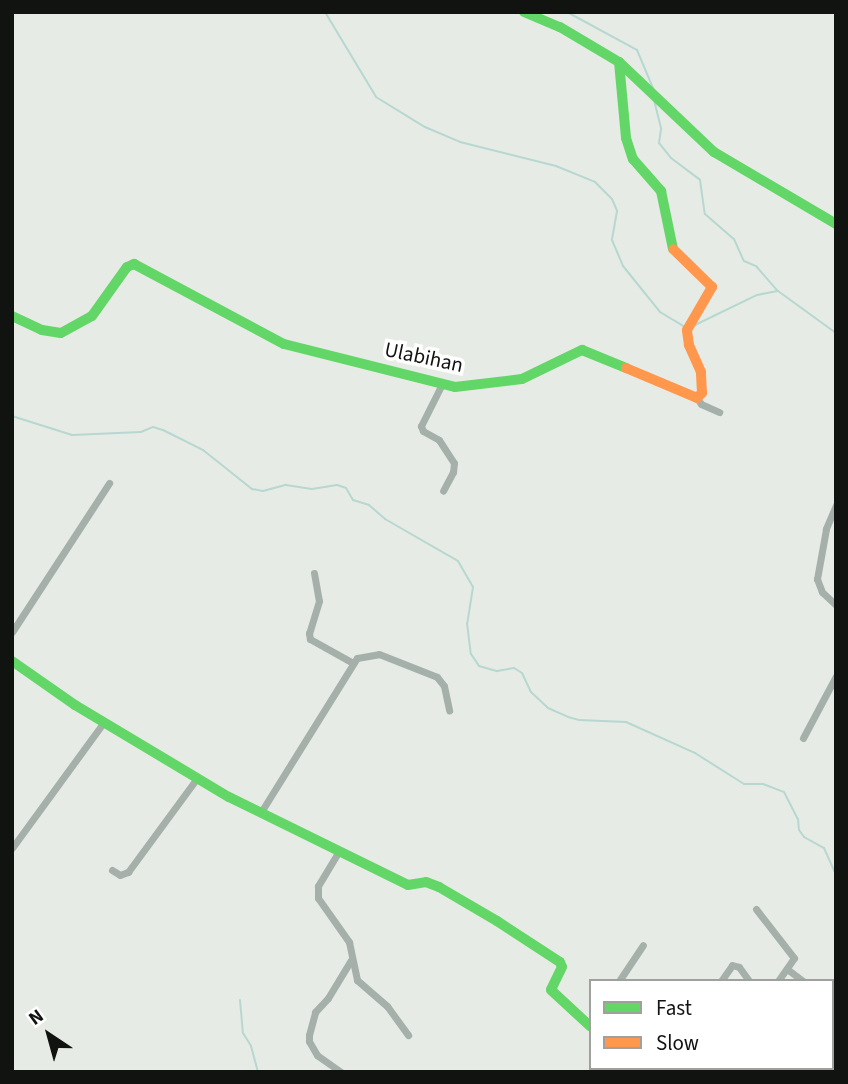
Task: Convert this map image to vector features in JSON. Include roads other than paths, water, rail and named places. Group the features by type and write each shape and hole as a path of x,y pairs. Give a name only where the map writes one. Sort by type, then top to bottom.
{"street":[{"path":"524,12 560,27 619,62 714,152 836,224"},
{"path":"619,62 626,138 633,159 661,191 674,253 712,287 693,314 687,330 689,345 701,372 702,393 697,398 701,404 719,412"},
{"name":"Ulabihan","path":"12,316 41,330 61,333 92,316 127,267 134,264 284,344 454,387 522,379 582,350 697,398"},
{"path":"442,384 421,429 439,440 454,463 453,472 443,491"},
{"path":"12,632 109,483"},
{"path":"836,505 826,529 817,579 822,592 836,605"},
{"path":"314,573 320,601 309,632 310,639 353,663"},
{"path":"261,812 353,663 364,655 379,654 437,677 444,686 449,710"},
{"path":"12,661 104,723 198,778 408,885 426,882 439,887 561,962 562,967 551,990 589,1025"},
{"path":"803,738 836,676"},
{"path":"12,848 104,723"},
{"path":"113,870 120,874 128,872 198,778"},
{"path":"339,851 316,891 345,935 357,980 387,1006 408,1035"},
{"path":"756,909 793,956 780,979"},
{"path":"620,979 643,945"},
{"path":"341,1072 317,1055 309,1041 309,1035 315,1012 328,998 351,960"},
{"path":"722,979 732,965 739,967 748,979"},
{"path":"787,970 800,979"}],"waterway":[{"path":"325,12 376,97 425,127 460,142 556,166 595,182 612,199 617,211 612,240 623,266 660,312 683,326"},
{"path":"567,12 637,50 653,88"},
{"path":"654,100 661,129 659,143 671,158 700,180 705,214 734,239 744,261 756,266 778,291 836,333"},
{"path":"695,325 757,295 778,291"},
{"path":"12,416 72,435 141,432 153,427 163,430 203,450 252,489 263,491 286,485 312,489 337,485 346,488 353,500 369,505 385,519 458,561 473,587 467,623 471,654 479,666 497,671 514,668 522,673 531,692 548,708 568,717 626,722 695,753 744,784 763,784 784,792 798,819 799,830 804,837 824,848 836,875"},
{"path":"240,1000 243,1033 251,1046 258,1072"}]}
